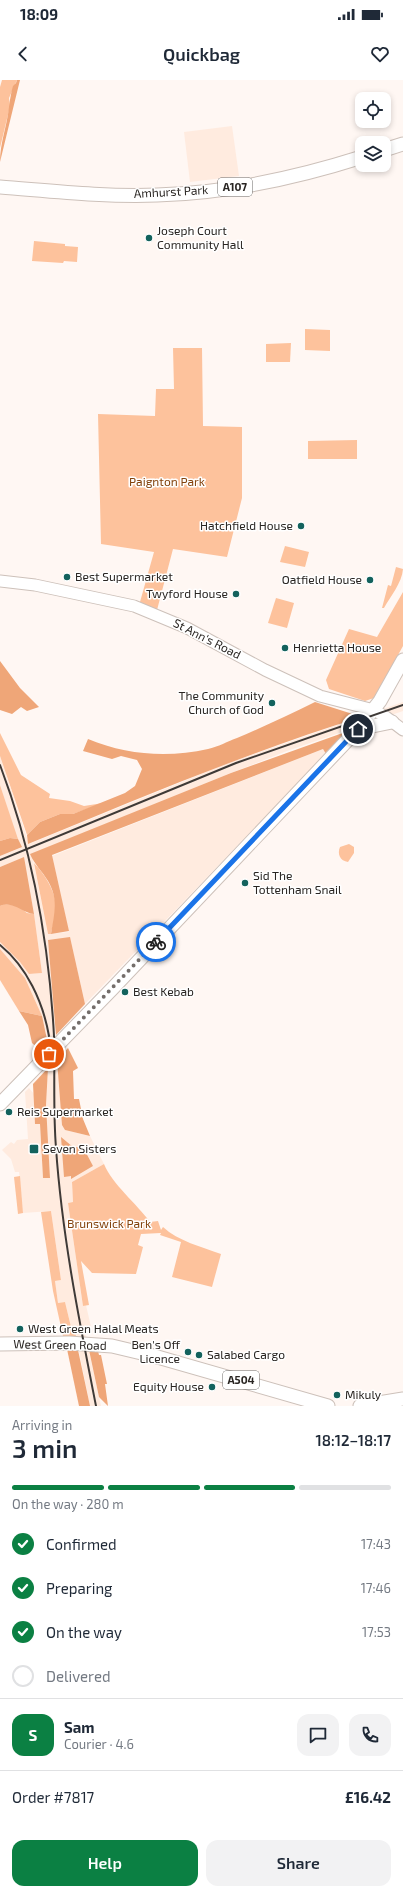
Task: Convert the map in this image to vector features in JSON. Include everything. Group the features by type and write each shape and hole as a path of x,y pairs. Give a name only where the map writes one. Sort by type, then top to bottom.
{"main road":[{"path":"391,148 403,144"},
{"name":"Amhurst Park","path":"0,187 104,194 175,194 264,183 320,170 355,159"},
{"name":"St Ann's Road","path":"0,581 35,585 134,606 187,628 265,670 320,696 374,710 403,730"},
{"path":"0,1104 358,729 374,710 403,660"},
{"path":"358,729 392,722"},
{"name":"West Green Road","path":"0,1344 69,1343 112,1346 162,1358 328,1406"},
{"path":"360,1406 403,1399"}],"shaded area":[{"path":"17,80 20,80 0,162 1,148 11,94 13,86"},
{"path":"232,126 239,176 190,182 184,132"},
{"path":"0,661 20,688 39,707 27,711 21,707 12,714 0,710"},
{"path":"315,702 362,717 277,745 152,793 28,844 27,835 40,822 60,814 73,814 125,793 135,786 142,769 137,760 121,756 112,759 83,751 88,739 117,749 132,752 162,754 193,752 219,745"},
{"path":"403,702 403,711 287,751 32,854 48,934 69,932 52,856 323,749 326,754 85,1004 70,938 48,940 52,977 57,1060 65,1130 90,1136 104,1164 72,1182 73,1202 68,1203 83,1306 86,1305 91,1327 84,1328 101,1406 90,1406 74,1327 71,1327 65,1302 58,1303 55,1281 61,1280 51,1211 23,1213 19,1172 15,1172 11,1159 2,1150 11,1142 14,1144 17,1140 28,1139 25,1092 29,1088 34,1094 35,1124 40,1124 43,1178 50,1178 46,1105 48,1068 47,1035 38,1007 25,978 0,949 0,942 20,962 29,974 42,973 33,908 22,858 0,867 0,856 20,848 0,785 0,756 29,844 226,764"},
{"path":"351,730 326,754 323,749 52,855 69,931 51,934 55,907 54,894 48,881 30,854 231,773"},
{"path":"10,838 18,839 22,847 0,856 0,841"},
{"path":"24,857 34,914 9,905 0,906 0,867"},
{"path":"70,937 85,1004 56,1035 48,940"},
{"path":"19,1011 42,1016 48,1044 41,1051 32,1043 28,1025"},
{"path":"68,1048 78,1068 73,1071 74,1099 79,1099 83,1119 90,1136 65,1130 62,1125 57,1060"},
{"path":"48,1068 46,1105 50,1178 43,1178 40,1124 35,1124 33,1084"},
{"path":"61,1137 73,1147 83,1147 93,1166 71,1179 71,1176 64,1177"},
{"path":"67,1349 78,1350 90,1406 79,1406"},
{"path":"89,1350 98,1351 99,1355 101,1355 107,1384 105,1384 108,1406 99,1397"}],"green space":[{"path":"2,80 17,80 9,98 10,106 0,148 0,87"},
{"path":"34,241 65,244 65,246 78,247 77,262 64,261 63,263 32,261"},
{"path":"305,329 330,330 330,351 305,350"},
{"path":"291,343 290,362 266,362 266,344"},
{"name":"Paignton Park","path":"173,348 202,348 203,426 242,427 242,498 227,557 173,549 157,610 140,602 154,552 101,544 98,414 155,416 156,389 174,389"},
{"path":"357,440 357,459 308,459 308,441"},
{"path":"285,546 309,552 305,567 280,562"},
{"path":"396,567 403,569 402,574 395,590 384,608 382,608 388,585 391,586"},
{"path":"403,592 403,646 374,698 365,701 329,689 326,680 349,629 377,637"},
{"path":"276,598 294,603 287,628 268,623"},
{"path":"0,733 21,775 50,794 49,798 70,801 84,806 103,803 73,814 60,814 40,822 27,835 0,756"},
{"path":"0,785 18,839 10,838 0,841"},
{"path":"349,844 354,847 354,853 348,862 341,859 339,852 340,847"},
{"path":"34,863 43,873 55,898 56,915 51,934 48,934"},
{"path":"4,904 18,906 27,913 34,914 42,973 29,974 20,962 0,942 0,906"},
{"path":"0,949 25,978 42,1016 19,1011 0,980"},
{"name":"Brunswick Park","path":"104,1164 113,1179 150,1222 158,1221 161,1230 163,1227 183,1240 221,1254 212,1287 172,1277 181,1242 160,1235 161,1233 141,1234 138,1245 143,1247 136,1274 92,1273 81,1261 89,1305 83,1306 68,1203 73,1202 72,1182"},
{"path":"20,1176 23,1213 18,1214 14,1177"},
{"path":"51,1211 61,1280 55,1281 58,1303 65,1302 71,1327 74,1327 76,1336 63,1336 53,1291 41,1212"}],"railway":[{"path":"0,860 236,763 403,705"},
{"path":"0,765 22,831 38,898 52,1001 56,1148 62,1213 83,1342 96,1406"},
{"path":"0,945 10,954 26,974 43,1011 49,1036"}],"way so far":[{"path":"49,1054 156,942"}],"place":[{"name":"Joseph Court Community Hall","path":"149,238"},
{"name":"Hatchfield House","path":"301,526"},
{"name":"Best Supermarket","path":"67,577"},
{"name":"Oatfield House","path":"370,580"},
{"name":"Twyford House","path":"236,594"},
{"name":"Henrietta House","path":"285,648"},
{"name":"The Community Church of God","path":"272,703"},
{"name":"Sid The Tottenham Snail","path":"245,883"},
{"name":"Best Kebab","path":"125,992"},
{"name":"Reis Supermarket","path":"9,1112"},
{"name":"Seven Sisters","path":"34,1149"},
{"name":"West Green Halal Meats","path":"20,1329"},
{"name":"Ben's Off Licence","path":"188,1352"},
{"name":"Salabed Cargo","path":"199,1355"},
{"name":"Equity House","path":"212,1387"},
{"name":"Mikuly","path":"337,1395"}],"route":[{"path":"156,942 225,871 358,729"}]}
